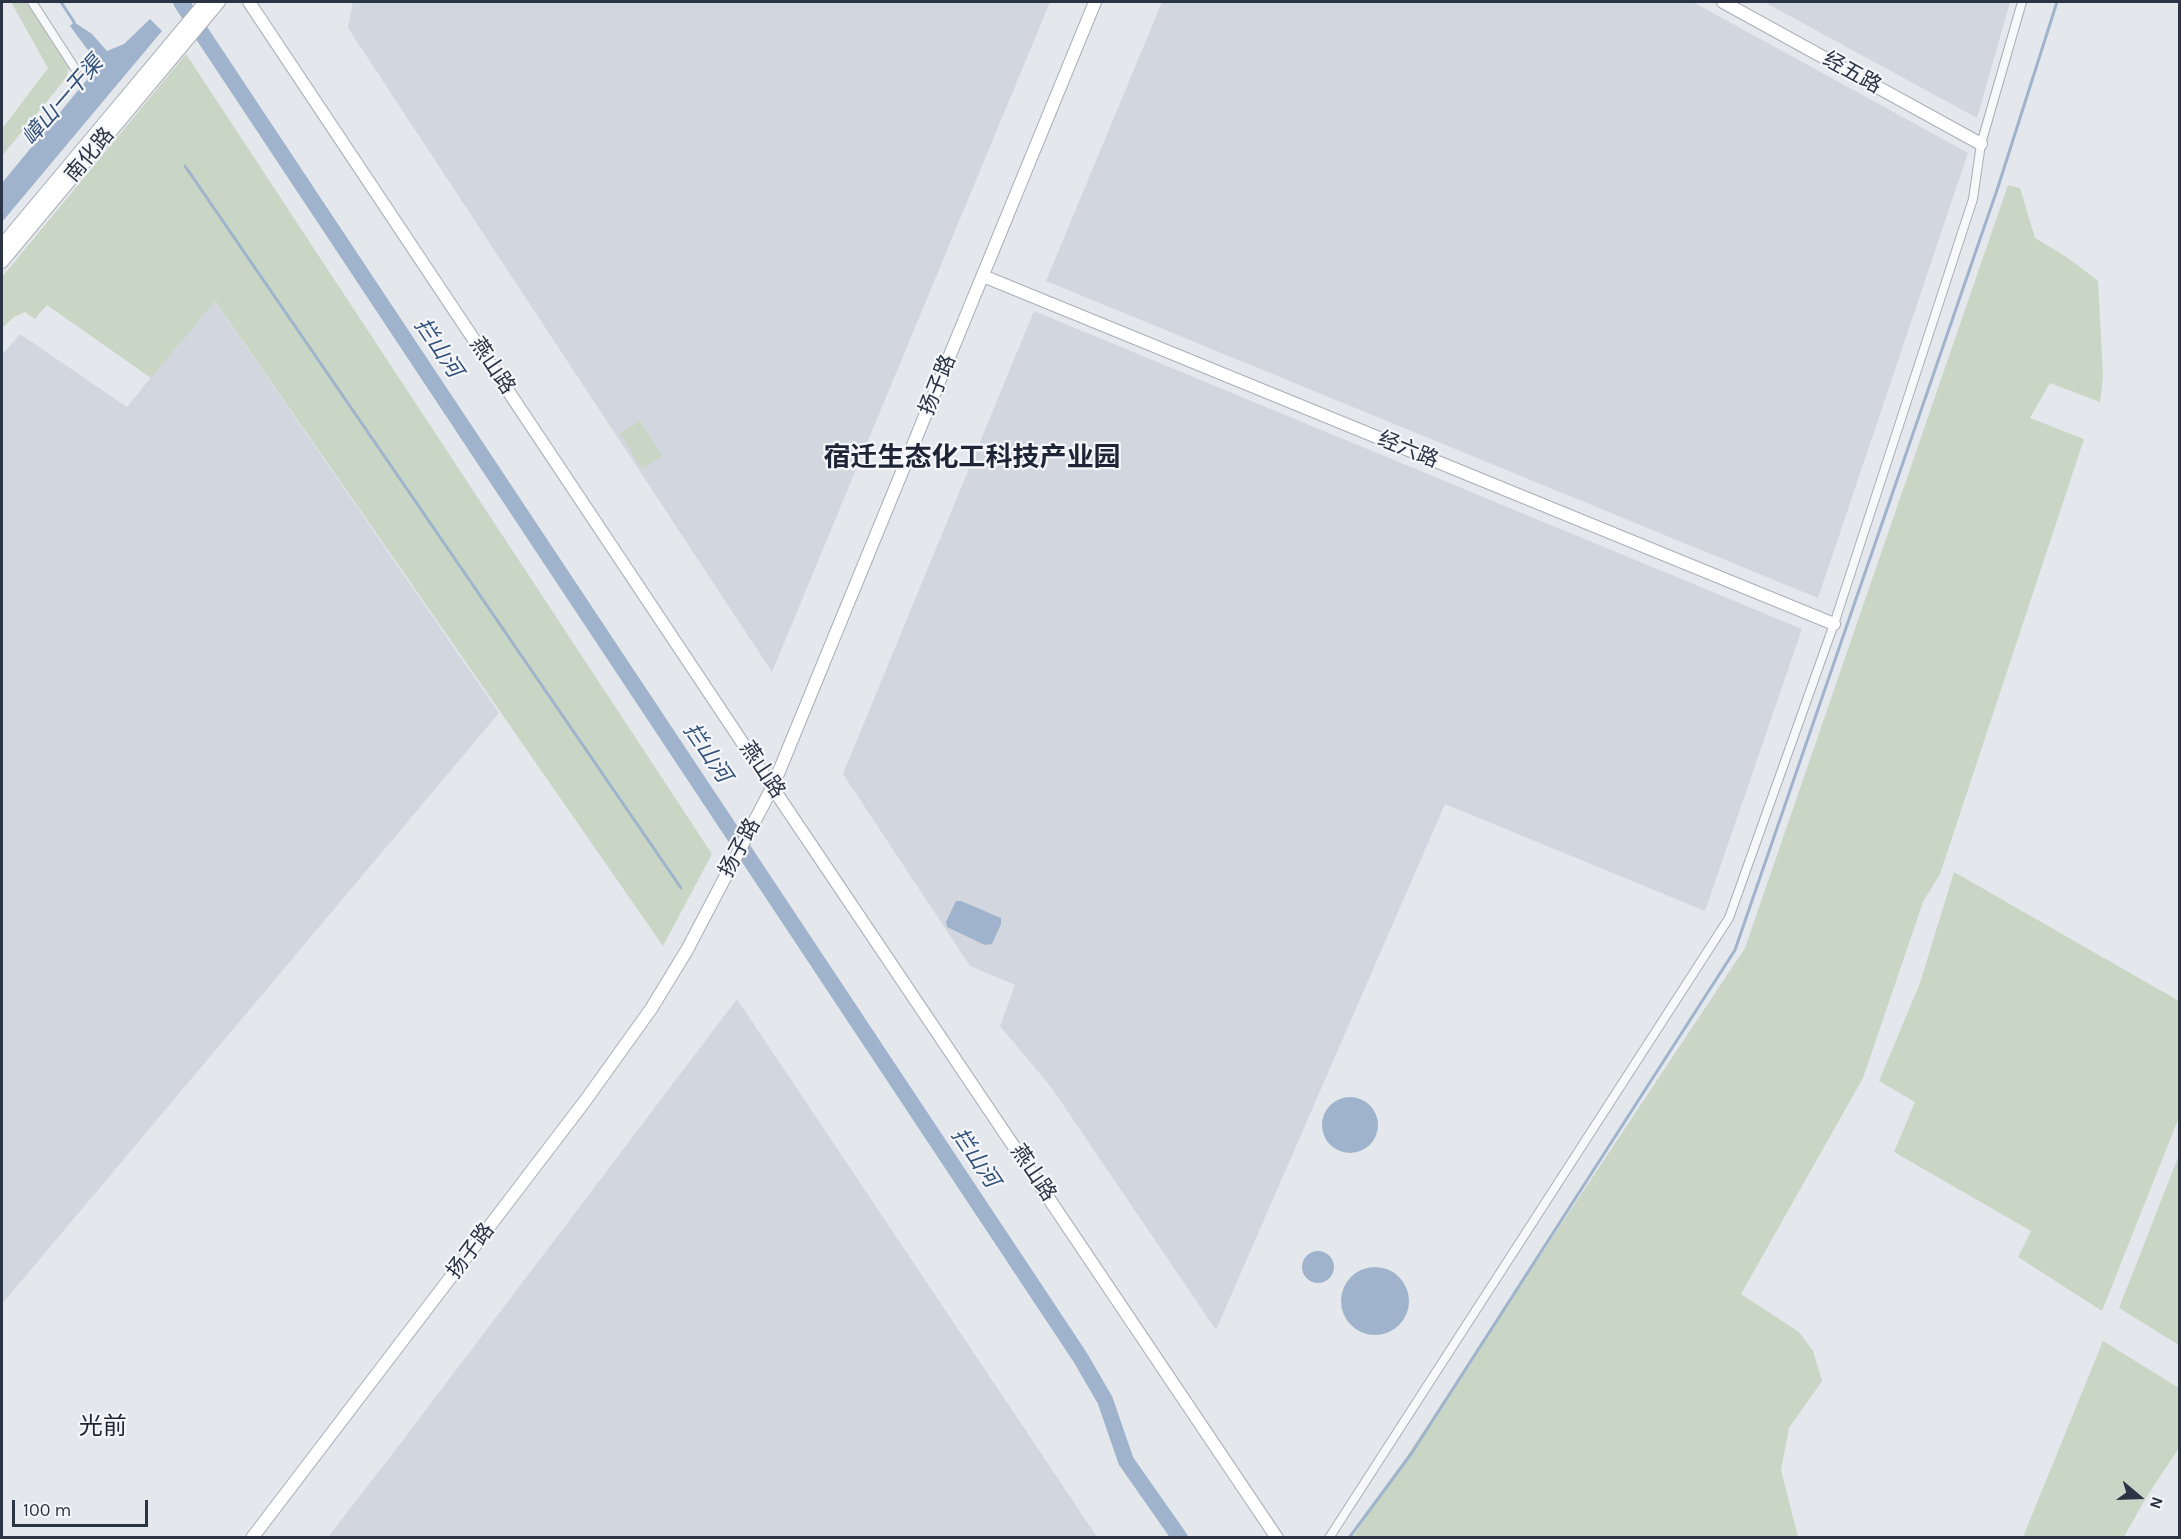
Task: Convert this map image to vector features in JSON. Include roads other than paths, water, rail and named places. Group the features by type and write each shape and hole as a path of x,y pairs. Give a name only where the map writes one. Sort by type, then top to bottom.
{"street":[{"path":"32,2 76,70"},
{"name":"燕山路","path":"249,2 1277,1538"},
{"name":"扬子路","path":"252,1538 585,1101 644,1019 687,950 773,786 1095,2"},
{"name":"经五路","path":"1723,2 1981,144"},
{"path":"1329,1538 1729,918 1834,624 1973,199 1981,144 2022,2"},
{"path":"175,44 213,4"},
{"name":"南化路","path":"2,245 175,44"},
{"name":"南化路","path":"2,262 175,44"},
{"name":"经六路","path":"983,276 1834,624"}],"water":[{"path":"150,19 162,31 2,222 2,183 99,65 70,26 74,22 92,34 107,51 124,44"},
{"path":"956,901 1001,918 1001,924 992,944 985,945 947,927 946,922"},
{"path":"1350,1097 1361,1099 1370,1105 1376,1114 1378,1125 1376,1136 1370,1145 1361,1151 1350,1153 1339,1151 1330,1145 1324,1136 1322,1125 1324,1114 1330,1105 1339,1099"},
{"path":"1318,1251 1330,1255 1334,1267 1330,1279 1318,1283 1306,1279 1302,1267 1306,1255"},
{"path":"1368,1267 1382,1267 1394,1272 1404,1282 1409,1301 1404,1320 1394,1330 1382,1335 1368,1335 1356,1330 1346,1320 1341,1308 1341,1294 1346,1282 1356,1272"}],"waterway":[{"path":"61,2 74,22"},
{"name":"拦山河","path":"181,2 1080,1357 1105,1400 1126,1461 1180,1538"},
{"path":"1349,1538 1411,1454 1735,950 1998,187 2057,2"},
{"path":"185,166 681,888"}],"district":[{"name":"宿迁生态化工科技产业园","path":"972,458"},
{"name":"光前","path":"103,1427"}],"water label":[{"name":"嶂山一干渠","path":"63,101"}]}
